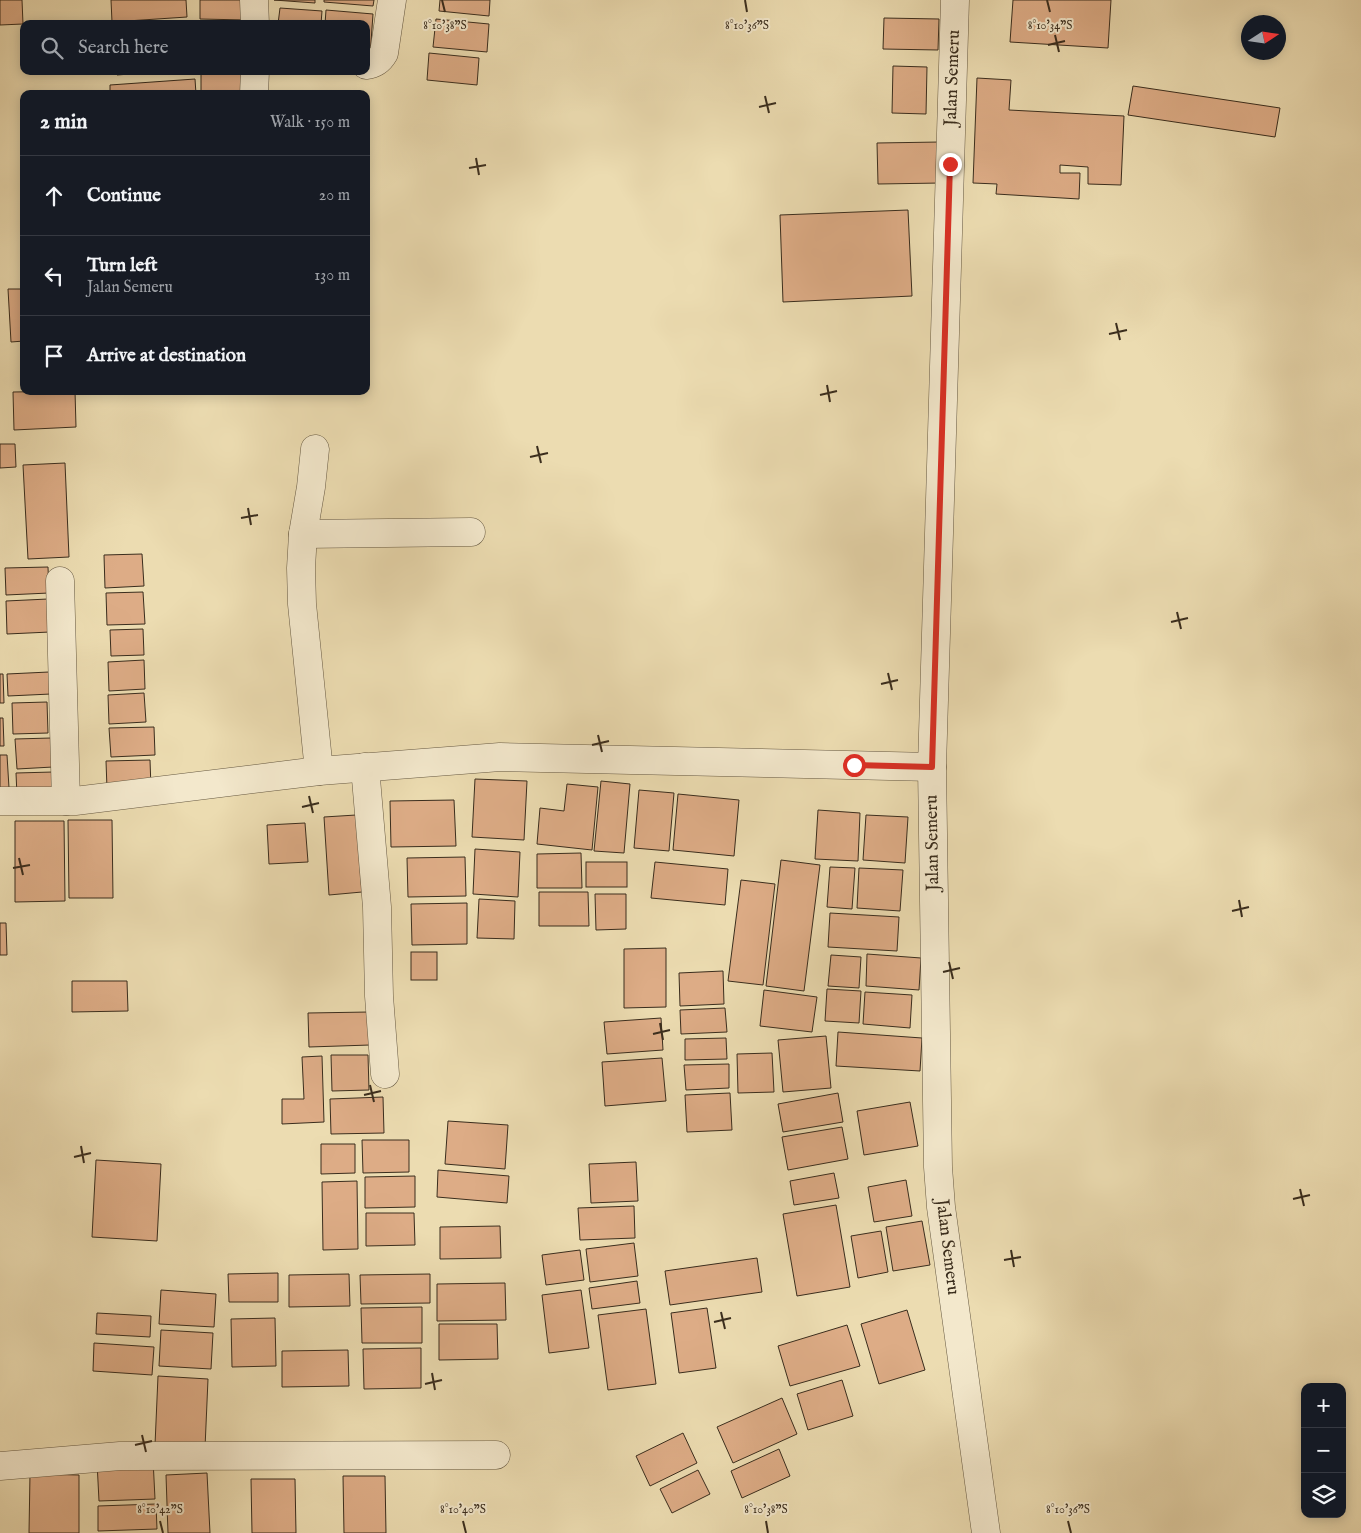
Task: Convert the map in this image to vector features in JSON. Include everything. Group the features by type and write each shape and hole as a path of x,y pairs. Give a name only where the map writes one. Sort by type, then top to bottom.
{"street":[{"path":"254,0 255,20"},
{"path":"370,64 381,58 384,52 392,0"},
{"name":"Jalan Semeru","path":"955,0 932,767 938,1167 941,1207 986,1533"},
{"path":"254,90 255,75"},
{"path":"315,449 303,534 301,568 302,604 319,771"},
{"path":"303,534 470,532"},
{"path":"60,580 66,801"},
{"path":"0,800 75,801 319,771 500,757 932,767"},
{"path":"365,768 376,907 379,996 385,1074"},
{"path":"0,1466 120,1456 496,1454"}],"building":[{"path":"0,0 22,0 23,20 20,20 20,24 0,25"},
{"path":"111,0 186,0 187,17 112,20"},
{"path":"200,0 247,0 247,20 200,19"},
{"path":"274,0 315,0 315,3"},
{"path":"324,0 374,0 373,6 324,2"},
{"path":"440,0 490,0 489,16 439,11"},
{"path":"1013,0 1111,0 1108,48 1010,42"},
{"path":"280,8 322,11 321,20 278,20"},
{"path":"326,10 373,14 370,56 370,20 325,20"},
{"path":"884,18 939,19 938,50 883,49"},
{"path":"436,19 489,24 487,52 433,47"},
{"path":"429,53 479,58 477,85 427,80"},
{"path":"893,66 927,67 926,114 892,113"},
{"path":"201,75 244,75 244,90 201,90"},
{"path":"977,78 1011,80 1009,110 1124,116 1121,185 1088,184 1088,167 1060,165 1060,173 1080,173 1079,199 996,194 997,184 973,183"},
{"path":"195,79 196,90 110,90 110,85"},
{"path":"1133,86 1280,108 1275,137 1128,115"},
{"path":"940,142 941,183 878,184 877,143"},
{"path":"908,210 912,296 783,302 780,215"},
{"path":"8,289 20,289 20,341 11,342"},
{"path":"13,392 20,392 20,395 75,395 76,427 14,430"},
{"path":"0,444 15,444 16,467 0,468"},
{"path":"65,463 69,557 28,559 23,465"},
{"path":"142,554 144,586 105,588 104,555"},
{"path":"48,567 49,593 6,595 5,568"},
{"path":"143,592 145,624 107,625 106,593"},
{"path":"48,599 50,632 7,634 6,601"},
{"path":"143,629 144,655 111,656 110,630"},
{"path":"144,660 145,689 109,691 108,662"},
{"path":"49,672 51,694 8,696 7,674"},
{"path":"0,674 3,674 4,703 0,703"},
{"path":"144,693 146,722 109,724 108,695"},
{"path":"47,702 48,733 13,734 12,703"},
{"path":"0,718 3,718 4,746 0,746"},
{"path":"154,727 155,755 111,757 109,728"},
{"path":"51,738 53,767 17,769 15,739"},
{"path":"0,755 7,755 9,788 0,788"},
{"path":"150,760 151,788 107,789 106,761"},
{"path":"53,772 54,795 17,796 16,773"},
{"path":"475,779 527,781 524,840 472,837"},
{"path":"601,781 630,784 624,853 594,851"},
{"path":"567,784 598,787 592,850 537,844 540,808 564,811"},
{"path":"639,790 674,793 669,851 634,848"},
{"path":"678,794 739,800 734,856 673,850"},
{"path":"454,800 456,846 391,847 390,801"},
{"path":"818,810 860,813 858,861 815,859"},
{"path":"356,815 362,892 329,895 324,817"},
{"path":"866,815 908,817 905,863 863,860"},
{"path":"68,820 112,820 113,898 69,898"},
{"path":"15,821 64,821 65,901 15,902"},
{"path":"305,823 308,862 269,864 267,825"},
{"path":"475,849 520,852 518,897 473,894"},
{"path":"581,853 582,888 537,888 537,854"},
{"path":"465,857 466,896 408,897 407,858"},
{"path":"781,860 820,865 804,991 766,986"},
{"path":"586,862 627,862 627,887 586,887"},
{"path":"655,862 728,869 725,905 651,898"},
{"path":"830,867 855,868 852,909 827,907"},
{"path":"859,868 903,870 900,911 857,908"},
{"path":"741,880 775,884 763,985 728,981"},
{"path":"539,892 588,892 589,926 539,926"},
{"path":"595,894 626,894 626,929 596,930"},
{"path":"479,899 515,901 514,939 477,938"},
{"path":"467,903 467,944 412,945 411,904"},
{"path":"830,913 899,917 897,951 828,947"},
{"path":"0,923 6,923 7,955 0,955"},
{"path":"666,948 666,1007 624,1008 624,949"},
{"path":"411,952 437,952 437,980 411,980"},
{"path":"867,954 921,958 919,990 866,986"},
{"path":"831,955 861,957 859,988 828,986"},
{"path":"723,971 724,1004 680,1006 679,973"},
{"path":"72,981 127,981 128,1011 72,1012"},
{"path":"827,989 861,991 859,1023 825,1021"},
{"path":"764,990 817,997 812,1032 760,1026"},
{"path":"865,992 912,995 910,1028 863,1024"},
{"path":"725,1008 727,1032 681,1034 680,1010"},
{"path":"369,1012 370,1045 309,1047 308,1013"},
{"path":"661,1018 663,1050 607,1054 604,1022"},
{"path":"838,1032 922,1038 920,1071 836,1066"},
{"path":"826,1036 831,1088 783,1092 778,1040"},
{"path":"726,1038 727,1059 685,1060 685,1039"},
{"path":"772,1053 774,1092 738,1093 737,1054"},
{"path":"331,1055 368,1055 369,1090 332,1091"},
{"path":"322,1056 324,1122 282,1124 282,1099 304,1099 302,1057"},
{"path":"662,1058 666,1101 605,1106 602,1062"},
{"path":"729,1064 729,1088 686,1090 684,1065"},
{"path":"730,1093 732,1130 687,1132 685,1095"},
{"path":"838,1093 843,1122 783,1132 778,1104"},
{"path":"383,1097 384,1133 331,1134 330,1099"},
{"path":"910,1102 918,1146 864,1155 857,1111"},
{"path":"448,1121 508,1125 505,1169 445,1164"},
{"path":"842,1127 848,1159 788,1170 782,1137"},
{"path":"362,1140 409,1140 409,1172 363,1173"},
{"path":"321,1144 355,1144 355,1173 321,1174"},
{"path":"96,1160 161,1164 157,1241 92,1237"},
{"path":"636,1162 638,1201 591,1203 589,1164"},
{"path":"438,1170 509,1176 507,1203 437,1197"},
{"path":"834,1173 839,1198 794,1205 790,1181"},
{"path":"415,1176 415,1207 365,1208 365,1177"},
{"path":"906,1180 912,1216 874,1222 868,1187"},
{"path":"357,1181 358,1249 323,1250 322,1182"},
{"path":"836,1205 850,1287 797,1296 783,1214"},
{"path":"634,1206 635,1238 580,1240 578,1208"},
{"path":"366,1213 414,1213 415,1245 366,1246"},
{"path":"922,1221 930,1265 893,1271 886,1227"},
{"path":"500,1226 501,1258 440,1259 440,1227"},
{"path":"881,1231 888,1272 858,1278 851,1236"},
{"path":"634,1243 638,1276 590,1282 586,1249"},
{"path":"580,1250 584,1280 546,1285 542,1255"},
{"path":"757,1258 762,1292 670,1305 665,1271"},
{"path":"278,1273 278,1302 229,1302 228,1274"},
{"path":"349,1274 350,1306 289,1307 289,1275"},
{"path":"430,1274 430,1303 361,1304 360,1275"},
{"path":"637,1281 640,1303 592,1309 589,1288"},
{"path":"505,1283 506,1320 437,1321 437,1284"},
{"path":"161,1290 216,1294 214,1327 159,1324"},
{"path":"581,1290 589,1348 549,1353 542,1295"},
{"path":"422,1307 422,1343 362,1343 361,1308"},
{"path":"707,1308 716,1368 679,1373 671,1313"},
{"path":"646,1309 656,1384 608,1390 598,1315"},
{"path":"907,1310 925,1370 879,1384 861,1324"},
{"path":"97,1313 151,1316 150,1337 96,1334"},
{"path":"275,1318 276,1366 232,1367 231,1319"},
{"path":"439,1324 497,1324 498,1359 439,1360"},
{"path":"847,1325 860,1366 790,1386 778,1346"},
{"path":"161,1330 213,1333 211,1369 159,1366"},
{"path":"94,1343 154,1347 152,1375 93,1371"},
{"path":"421,1348 421,1388 364,1389 363,1349"},
{"path":"348,1350 349,1386 282,1387 282,1351"},
{"path":"158,1376 208,1379 205,1448 155,1445"},
{"path":"842,1380 853,1416 808,1430 797,1394"},
{"path":"782,1398 797,1434 733,1463 717,1427"},
{"path":"683,1433 697,1463 650,1486 636,1456"},
{"path":"779,1449 790,1476 742,1498 731,1471"},
{"path":"153,1459 155,1499 99,1501 97,1462"},
{"path":"698,1470 710,1494 672,1513 660,1489"},
{"path":"207,1473 210,1533 168,1533 166,1475"},
{"path":"30,1474 79,1475 79,1533 29,1533"},
{"path":"343,1476 385,1476 386,1533 344,1533"},
{"path":"251,1479 295,1479 296,1533 252,1533"},
{"path":"156,1504 157,1529 98,1531 98,1506"}],"route":[{"path":"854,765 932,767 950,164"}]}
